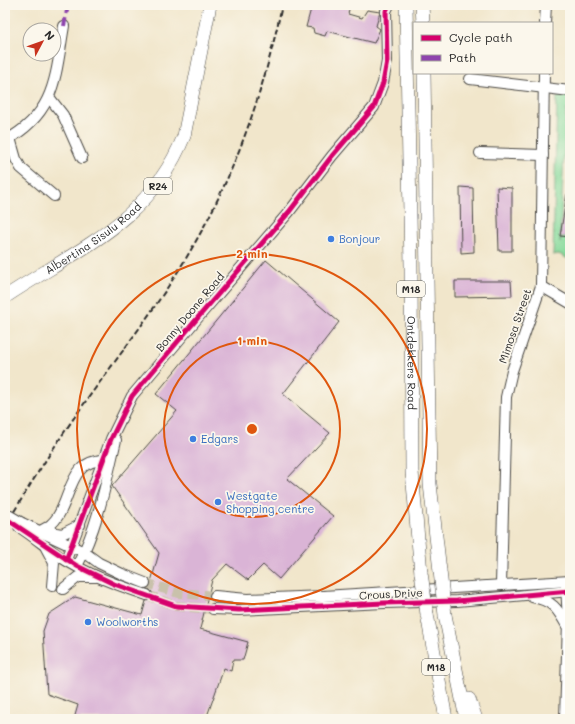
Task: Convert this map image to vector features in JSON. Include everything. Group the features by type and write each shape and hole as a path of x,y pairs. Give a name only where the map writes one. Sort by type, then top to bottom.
{"main road":[{"name":"Albertina Sisulu Road","path":"5,297 111,229 131,214 158,186 176,156 184,136 210,5"},
{"name":"Ontdekkers Road","path":"406,5 411,266 412,472 421,573 446,719"},
{"path":"422,5 423,22"},
{"name":"Ontdekkers Road","path":"424,74 430,476 445,615 466,719"},
{"path":"452,644 476,719"}],"street":[{"path":"546,5 546,22"},
{"name":"Bonny Doone Road","path":"77,566 84,552 100,508 111,439 119,424 124,409 142,383 289,212 332,156 374,107 383,83 387,61 386,7"},
{"path":"54,196 21,168 8,139 27,127 34,120 50,97 64,26"},
{"name":"Mimosa Street","path":"501,585 506,397 512,371 541,286 544,74"},
{"path":"470,79 570,91"},
{"path":"50,97 64,114 82,158"},
{"path":"480,154 543,155"},
{"path":"541,286 570,303"},
{"path":"38,529 50,525 58,514 79,470 89,462 107,460"},
{"name":"Bonny Doone Road","path":"66,560 88,503 107,460"},
{"path":"88,503 100,508"},
{"path":"5,513 66,560 102,578 147,595"},
{"path":"5,518 38,529 62,534 80,525"},
{"path":"94,526 93,550 99,563"},
{"path":"38,529 84,552 99,563 145,583"},
{"path":"40,541 50,554 54,563 52,586"},
{"path":"63,588 78,577 102,578"},
{"name":"Crous Drive","path":"215,596 247,599 501,585 568,586"},
{"path":"565,719 568,586"},
{"name":"Crous Drive","path":"213,609 239,610 360,605 523,596 568,586"},
{"path":"523,596 539,598 555,606 568,627"}],"green space":[{"path":"557,96 570,96 570,111 566,110 560,243 561,237 570,237 570,260 559,254 553,255"}],"building":[{"path":"312,5 350,5 348,14 362,18 367,10 380,12 376,26 380,29 374,43 327,31 325,36 314,33 313,28 306,27"},
{"path":"460,187 473,188 474,252 461,253"},
{"path":"497,187 512,188 512,251 499,251"},
{"path":"567,194 570,195 570,237 560,236"},
{"name":"Westgate Shopping centre","path":"266,260 339,322 283,394 330,433 287,479 333,516 279,579 263,565 248,580 227,564 212,580 200,629 248,642 243,660 233,660 231,671 224,668 206,719 74,719 78,705 47,694 43,631 49,614 75,597 142,615 146,601 151,600 153,597 153,593 149,589 159,553 112,486 177,411 156,394"},
{"path":"455,281 511,281 512,296 455,297"}],"tunnel":[{"path":"145,583 179,593 215,596"},
{"path":"147,595 176,606 213,609"}],"railway":[{"path":"5,527 39,470 179,270 208,219 247,130 267,69 282,5"}],"marked path":[{"path":"64,26 68,5"}],"cycle path":[{"path":"66,560 111,439 132,396 289,212 332,156 374,107 383,83 387,61 386,11 389,5"},
{"path":"5,518 77,566 114,584 176,606 239,610 457,601 570,591"}],"place":[{"name":"Bonjour","path":"331,239"},
{"name":"Edgars","path":"193,439"},
{"name":"Westgate Shopping centre","path":"218,502"},
{"name":"Woolworths","path":"88,622"}]}
